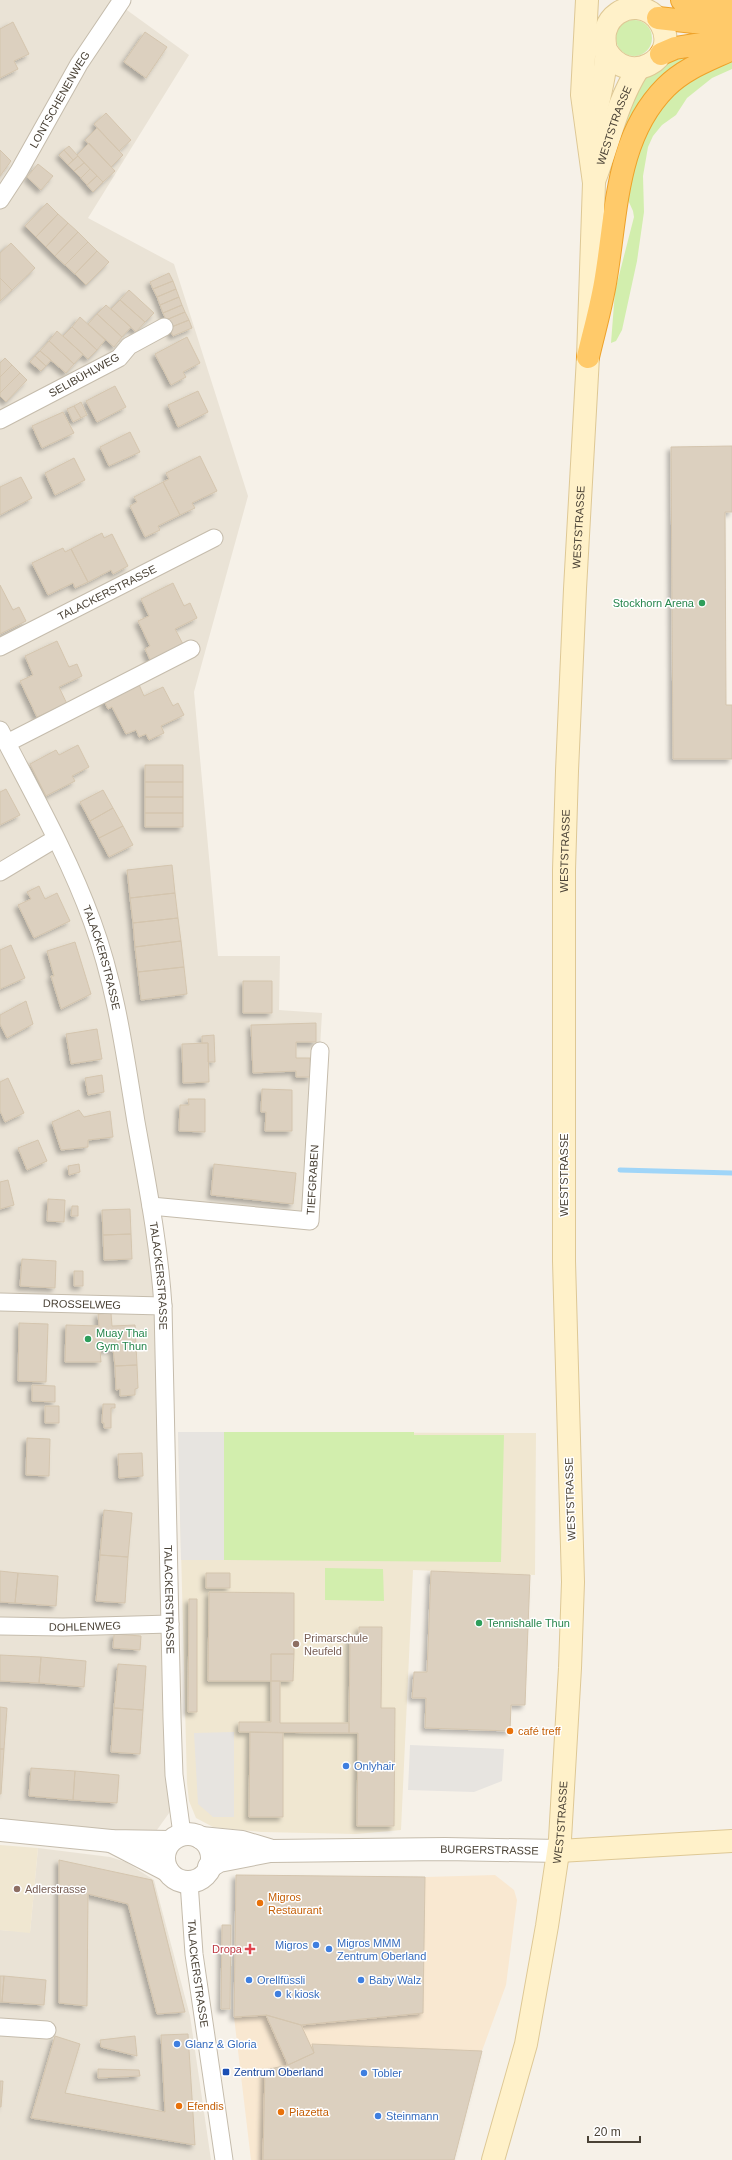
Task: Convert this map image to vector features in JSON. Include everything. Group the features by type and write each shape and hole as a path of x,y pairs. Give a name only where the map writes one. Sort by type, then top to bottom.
{"highway":[{"path":"682,0 713,8 732,10"},
{"path":"648,10 694,22 732,20"},
{"path":"661,54 675,48 732,39"},
{"path":"588,357 606,278 620,181 628,151 640,121 658,96 677,77 706,60 732,49"}],"main road":[{"path":"587,0 582,94 588,139"},
{"name":"WESTSTRASSE","path":"493,2160 517,2078 534,2008 558,1851 570,1668 572,1582 565,1314 565,823 574,589 588,357 594,183 588,139 599,103 606,50 604,35 612,9 635,8 648,10"},
{"path":"606,50 618,64 630,69 638,69 652,63 661,54 665,42 665,34 648,10"},
{"name":"WESTSTRASSE","path":"594,183 608,147 621,101 638,69"},
{"name":"BURGERSTRASSE","path":"558,1851 732,1841"}],"street":[{"name":"LONTSCHENENWEG","path":"0,200 19,171 79,64 122,0"},
{"name":"SELIBÜHLWEG","path":"0,420 119,358 129,346 164,326"},
{"name":"TALACKERSTRASSE","path":"0,647 214,538"},
{"name":"TALACKERSTRASSE","path":"184,1838 174,1775 163,1306 158,1248 115,1000 93,923 55,839 4,736 191,649"},
{"path":"0,872 55,839"},
{"name":"TIEFGRABEN","path":"151,1206 310,1221 320,1051"},
{"name":"DROSSELWEG","path":"0,1302 163,1306"},
{"name":"DOHLENWEG","path":"0,1626 64,1627 170,1624"},
{"path":"0,1830 111,1841 184,1838 210,1848 211,1861 209,1867 200,1878 189,1882 176,1879 167,1870 135,1855 111,1841"},
{"name":"BURGERSTRASSE","path":"184,1838 242,1842 270,1851"},
{"path":"167,1870 164,1856 184,1838"},
{"name":"BURGERSTRASSE","path":"209,1867 219,1861 270,1851 445,1849 558,1851"},
{"name":"TALACKERSTRASSE","path":"189,1882 194,1954 224,2160"},
{"path":"0,2027 47,2030"}],"shaded area":[{"path":"0,0 113,0 189,55 88,218 174,264 248,496 194,692 218,956 280,956 279,1010 322,1013 310,1221 151,1206 177,1802 149,1841 0,1830"},
{"name":"Primarschule Neufeld","path":"178,1432 536,1433 535,1575 413,1570 401,1830 356,1834 261,1832 213,1827 196,1818 189,1801 187,1783"},
{"path":"178,1432 224,1432 224,1560 181,1560"},
{"path":"234,1732 234,1817 213,1817 198,1804 194,1733"},
{"path":"410,1745 504,1749 502,1781 474,1792 408,1790"},
{"name":"Adlerstrasse","path":"0,1845 38,1848 30,1933 0,1930"},
{"path":"38,1848 110,1857 126,1862 154,1880 190,2016 211,2160 0,2160 0,1930 30,1932"},
{"path":"236,1875 425,1877 495,1875 514,1890 517,1900 506,1985 482,2051 454,2160 251,2160 234,2017"}],"green space":[{"path":"634,20 644,23 649,28 652,38 649,48 644,53 634,56 624,53 619,48 616,38 619,28 624,23"},
{"path":"678,55 696,57 615,158 615,149 641,79"},
{"path":"732,59 732,69 712,78 687,98 676,115 662,125 653,136 648,147 643,176 644,212 637,261 622,330 616,341 611,343 615,291 634,217 633,211 623,189 637,144 675,88"},
{"path":"224,1432 414,1432 414,1435 504,1435 501,1562 224,1560"},
{"path":"325,1568 383,1569 384,1601 325,1600"}],"building":[{"path":"13,22 29,54 14,61 18,69 0,78 0,29"},
{"path":"145,32 167,47 146,78 124,62"},
{"path":"106,113 131,140 119,151 94,124"},
{"path":"97,128 123,155 111,167 85,140"},
{"path":"89,143 115,171 103,182 77,155"},
{"path":"69,146 78,156 73,160 64,150"},
{"path":"0,150 11,161 0,176"},
{"path":"64,150 73,160 68,165 59,155"},
{"path":"78,156 84,163 74,171 68,165"},
{"path":"84,163 90,169 81,178 74,171"},
{"path":"38,164 53,176 41,190 27,177"},
{"path":"90,169 97,176 87,185 81,178"},
{"path":"97,176 103,182 93,192 87,185"},
{"path":"47,203 58,214 36,237 25,226"},
{"path":"58,214 68,223 46,247 36,237"},
{"path":"68,223 78,232 55,256 46,247"},
{"path":"78,232 88,242 65,265 55,256"},
{"path":"88,242 97,251 75,274 65,265"},
{"path":"11,243 35,268 12,290 0,278 0,253"},
{"path":"97,251 109,262 86,285 75,274"},
{"path":"169,273 173,281 153,289 150,282"},
{"path":"0,278 12,290 0,301"},
{"path":"173,281 176,289 157,297 153,289"},
{"path":"176,289 179,297 160,305 157,297"},
{"path":"129,290 154,313 145,322 120,300"},
{"path":"179,297 182,305 163,313 160,305"},
{"path":"120,300 145,322 136,332 111,309"},
{"path":"106,305 131,327 122,337 97,314"},
{"path":"182,305 185,312 166,320 163,313"},
{"path":"185,312 189,320 169,328 166,320"},
{"path":"97,314 122,337 114,347 88,324"},
{"path":"80,317 105,340 97,350 72,327"},
{"path":"189,320 192,328 173,336 169,328"},
{"path":"72,327 97,350 88,359 63,336"},
{"path":"57,331 83,354 74,364 49,341"},
{"path":"187,337 200,363 183,372 186,377 171,385 155,354"},
{"path":"49,341 74,364 66,373 40,351"},
{"path":"40,351 51,360 46,366 35,356"},
{"path":"35,356 46,366 41,371 30,362"},
{"path":"5,358 12,365 0,377 0,363"},
{"path":"12,365 20,373 0,393 0,377"},
{"path":"20,373 27,380 6,402 0,396 0,393"},
{"path":"115,386 126,407 97,422 86,401"},
{"path":"198,391 208,412 178,427 168,405"},
{"path":"81,402 87,415 81,418 74,406"},
{"path":"74,406 81,418 73,422 67,409"},
{"path":"63,412 74,433 42,448 32,426"},
{"path":"130,432 140,452 109,466 100,447"},
{"name":"Stockhorn Arena","path":"732,446 732,512 725,512 726,705 732,705 732,759 673,759 671,447"},
{"path":"200,456 217,491 192,503 195,508 180,515 163,482 169,479 166,473"},
{"path":"74,458 85,480 55,495 45,473"},
{"path":"21,477 32,498 0,515 0,487"},
{"path":"163,482 180,515 158,526 160,530 145,537 130,506 137,502 134,497"},
{"path":"102,533 104,538 112,534 128,566 113,574 111,570 88,582 71,549"},
{"path":"63,548 65,552 71,549 88,582 75,588 73,583 48,595 32,563"},
{"path":"173,583 184,606 190,603 197,618 175,629 184,646 151,662 145,649 150,646 138,621 149,616 141,599"},
{"path":"0,585 13,610 19,607 26,621 0,634"},
{"path":"57,641 69,667 77,664 82,676 59,687 67,704 37,717 20,681 33,675 25,656"},
{"path":"137,680 144,696 163,687 173,706 178,703 184,715 161,726 164,733 149,740 146,734 139,737 136,730 126,734 112,707 108,709 102,697"},
{"path":"78,745 89,767 72,776 75,781 46,796 30,764 56,750 59,755"},
{"path":"145,765 183,765 183,782 145,782"},
{"path":"145,782 183,782 183,797 145,797"},
{"path":"6,789 20,815 0,825 0,792"},
{"path":"103,790 113,808 90,821 80,802"},
{"path":"145,797 183,797 183,813 145,813"},
{"path":"113,808 123,826 99,838 90,821"},
{"path":"145,813 183,813 183,827 145,827"},
{"path":"123,826 133,845 109,857 99,838"},
{"path":"172,865 175,893 130,898 127,870"},
{"path":"39,886 45,899 57,893 70,921 34,938 18,905 31,899 27,892"},
{"path":"175,893 178,918 133,923 130,898"},
{"path":"178,918 181,941 135,947 133,923"},
{"path":"181,941 184,967 138,972 135,947"},
{"path":"75,942 91,994 61,1009 51,976 54,976 47,951"},
{"path":"11,945 25,978 0,989 0,950"},
{"path":"184,967 187,994 141,1000 138,972"},
{"path":"243,981 272,981 272,1013 243,1013"},
{"path":"26,1001 33,1024 7,1038 0,1024 0,1015"},
{"path":"316,1023 316,1042 296,1042 296,1058 310,1058 311,1077 296,1077 296,1071 253,1073 251,1025"},
{"path":"97,1029 102,1059 71,1064 66,1034"},
{"path":"214,1035 215,1062 208,1062 208,1043 202,1043 202,1036"},
{"path":"208,1043 209,1082 183,1083 182,1044"},
{"path":"102,1075 104,1092 88,1095 85,1078"},
{"path":"8,1078 24,1113 5,1122 0,1111 0,1082"},
{"path":"262,1089 292,1090 292,1131 265,1131 266,1112 261,1112"},
{"path":"188,1099 205,1099 205,1132 179,1131 180,1105 189,1105"},
{"path":"79,1110 84,1117 110,1111 113,1137 88,1140 88,1147 61,1150 52,1122"},
{"path":"38,1140 47,1161 27,1170 18,1148"},
{"path":"79,1164 80,1172 69,1175 68,1166"},
{"path":"214,1164 296,1173 293,1204 211,1195"},
{"path":"8,1180 14,1205 0,1209 0,1182"},
{"path":"48,1199 65,1200 64,1222 47,1221"},
{"path":"72,1206 78,1206 78,1216 71,1216"},
{"path":"130,1209 131,1234 103,1235 102,1210"},
{"path":"131,1234 132,1259 104,1260 103,1235"},
{"path":"22,1259 56,1261 55,1288 20,1286"},
{"path":"74,1271 83,1271 83,1286 74,1286"},
{"path":"111,1313 112,1326 135,1325 137,1365 115,1366 113,1349 100,1350 101,1362 65,1362 66,1325 99,1326 98,1314"},
{"path":"19,1323 48,1324 46,1382 18,1381"},
{"path":"137,1365 138,1388 135,1389 135,1395 120,1396 120,1389 116,1390 115,1366"},
{"path":"32,1385 55,1386 55,1402 32,1401"},
{"path":"103,1404 115,1404 115,1408 111,1408 111,1428 104,1428 104,1423 102,1423"},
{"path":"45,1406 59,1406 59,1423 45,1423"},
{"path":"27,1438 50,1439 49,1476 26,1475"},
{"path":"142,1453 143,1476 119,1478 118,1454"},
{"path":"104,1510 132,1513 128,1557 100,1555"},
{"path":"100,1555 128,1557 125,1603 96,1601"},
{"path":"0,1571 18,1573 15,1603 0,1602"},
{"name":"Tennishalle Thun","path":"431,1571 530,1575 525,1705 511,1705 510,1731 425,1728 426,1698 412,1698 414,1672 427,1672"},
{"path":"18,1573 58,1576 56,1606 15,1603"},
{"path":"206,1573 230,1573 230,1588 206,1588"},
{"path":"209,1592 294,1593 294,1654 271,1654 271,1681 208,1681"},
{"path":"189,1599 197,1599 197,1712 188,1712"},
{"path":"359,1627 382,1627 381,1708 395,1708 394,1826 357,1826 358,1733 349,1733 350,1638 359,1638"},
{"path":"114,1634 141,1636 140,1650 113,1648"},
{"path":"271,1654 294,1654 293,1681 271,1681"},
{"path":"0,1655 41,1657 39,1683 0,1681"},
{"path":"41,1657 86,1661 84,1687 39,1683"},
{"path":"118,1664 146,1666 143,1710 114,1708"},
{"path":"271,1681 280,1681 280,1723 349,1723 349,1733 239,1732 239,1722 271,1722"},
{"path":"0,1707 7,1708 4,1749 0,1749"},
{"path":"114,1708 143,1710 140,1754 111,1752"},
{"path":"250,1732 283,1733 283,1817 249,1817"},
{"path":"0,1749 4,1749 1,1794 0,1794"},
{"path":"31,1768 75,1771 73,1800 29,1796"},
{"path":"75,1771 119,1775 117,1803 73,1800"},
{"path":"59,1860 152,1880 185,2012 157,2014 128,1904 88,1894 87,2006 59,2003"},
{"name":"Migros MMM Zentrum Oberland","path":"236,1875 425,1877 423,2013 301,2025 266,2015 234,2017"},
{"path":"222,1925 231,1925 230,2009 221,2009"},
{"path":"0,1976 4,1976 2,2002 0,2002"},
{"path":"4,1976 46,1980 44,2005 2,2002"},
{"path":"266,2015 301,2025 314,2053 288,2065"},
{"path":"188,2034 195,2145 31,2118 55,2036 80,2044 65,2093 165,2112 161,2035"},
{"path":"135,2036 137,2056 101,2047 100,2040"},
{"path":"312,2044 482,2051 454,2160 263,2160 265,2070 288,2065 314,2053"},
{"path":"98,2069 139,2070 140,2076 98,2078"},
{"path":"0,2081 3,2081 1,2107 0,2107"}],"waterway":[{"path":"620,1170 732,1173"}],"place":[{"name":"Stockhorn Arena","path":"702,603"},
{"name":"Muay Thai Gym Thun","path":"88,1339"},
{"name":"Tennishalle Thun","path":"479,1623"},
{"name":"Primarschule Neufeld","path":"296,1644"},
{"name":"café treff","path":"510,1731"},
{"name":"Onlyhair","path":"346,1766"},
{"name":"Adlerstrasse","path":"17,1889"},
{"name":"Migros Restaurant","path":"260,1903"},
{"name":"Migros","path":"316,1945"},
{"name":"Dropa","path":"250,1949"},
{"name":"Migros MMM Zentrum Oberland","path":"329,1949"},
{"name":"Orellfüssli","path":"249,1980"},
{"name":"Baby Walz","path":"361,1980"},
{"name":"k kiosk","path":"278,1994"},
{"name":"Glanz & Gloria","path":"177,2044"},
{"name":"Zentrum Oberland","path":"226,2072"},
{"name":"Tobler","path":"364,2073"},
{"name":"Efendis","path":"179,2106"},
{"name":"Piazetta","path":"281,2112"},
{"name":"Steinmann","path":"378,2116"}]}
